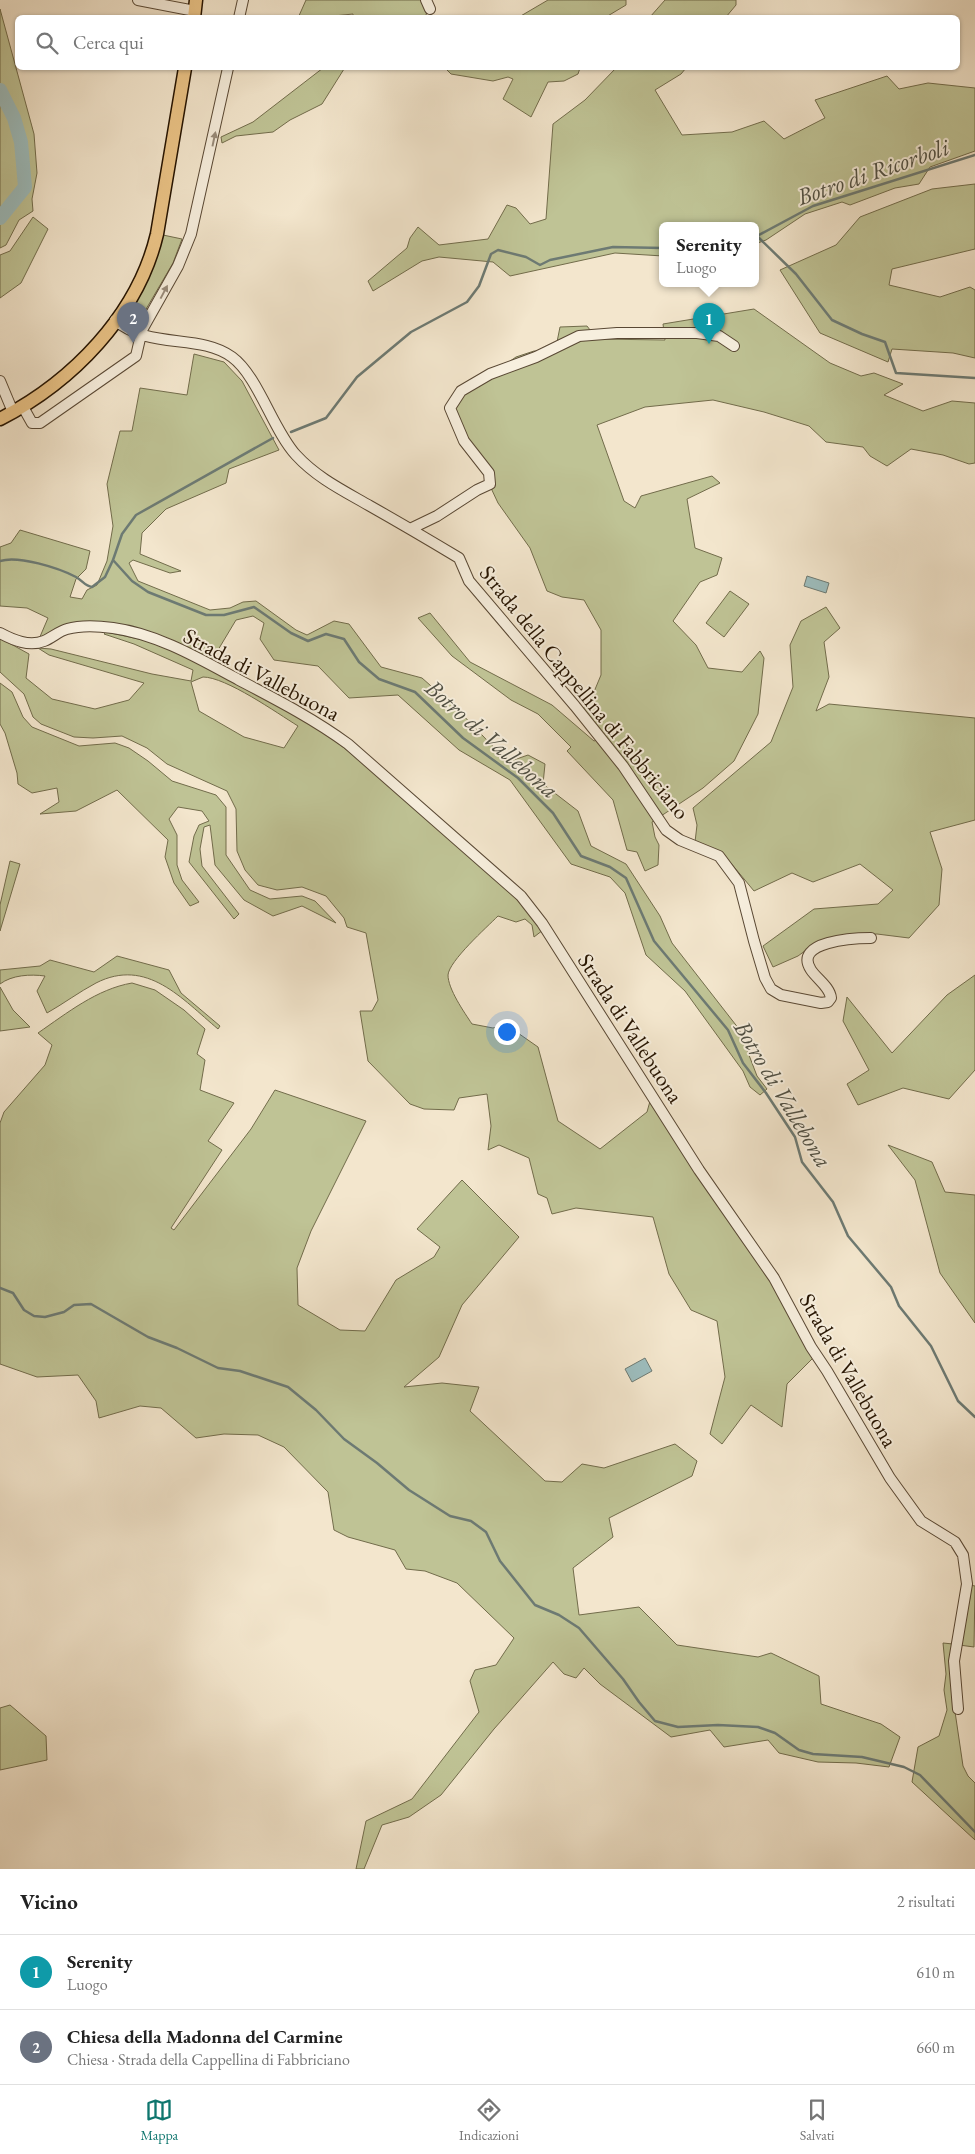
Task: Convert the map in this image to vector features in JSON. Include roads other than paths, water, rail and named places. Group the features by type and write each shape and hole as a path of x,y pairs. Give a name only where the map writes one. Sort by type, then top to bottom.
{"main road":[{"path":"0,419 18,410 49,389 74,368 102,337 137,286 154,246 185,70"}],"street":[{"path":"138,0 195,10"},
{"path":"240,15 243,0"},
{"path":"0,381 18,410 33,423 41,422 88,388 134,359 138,352 140,335 174,274 190,238 228,70"},
{"name":"Strada della Cappellina di Fabbriciano","path":"115,320 140,335 207,347 232,357 251,381 282,436 295,454 317,476 458,558 469,581 623,766 666,830 680,840 719,856 739,883 765,978 772,989 781,995 821,1003 828,1002 831,998 830,992 809,966 807,960 810,952 828,943 871,938"},
{"path":"410,529 437,516 477,490 490,484 489,473 464,441 450,408 461,390 490,374 536,357 579,336 617,333 697,333 719,336 734,346"},
{"name":"Strada di Vallebuona","path":"0,633 13,640 29,643 43,642 66,629 79,627 113,628 144,636 186,652 302,713 348,744 521,896 542,923 699,1170 774,1278 811,1347 890,1478 921,1521 951,1538 963,1555 967,1584 954,1661 958,1709"}],"water":[{"path":"807,576 829,583 826,593 804,586"},
{"path":"645,1358 652,1371 632,1382 625,1369"}],"waterway":[{"path":"0,90 14,118 21,142 25,187 0,218"},
{"name":"Botro di Ricorboli","path":"759,235 813,206 975,155"},
{"path":"759,238 796,274 832,320 885,342 896,373 975,378"},
{"name":"Botro di Ricorboli","path":"291,432 326,418 357,377 411,332 467,302 479,286 491,254 498,250 526,257 540,265 550,260 613,247 659,248"},
{"name":"Botro di Ricorboli","path":"113,560 122,534 136,515 273,438"},
{"name":"Botro di Vallebona","path":"0,561 27,561 49,566 76,577 92,587 105,577 113,560 132,581 148,592 206,615 224,615 254,607 291,633 308,641 326,634 344,639 359,662 379,679 415,692 463,738 518,778 553,813 581,856 610,867 626,878 654,941 728,1030 743,1063 766,1093 795,1137 802,1162 833,1202 848,1236 891,1287 899,1306 931,1346 958,1401 975,1417"},
{"path":"0,1288 13,1293 24,1310 34,1316 45,1317 64,1312 74,1305 91,1304 148,1337 177,1348 218,1368 240,1371 288,1387 316,1410 344,1439 409,1490 450,1516 471,1521 486,1532 500,1561 535,1605 559,1615 579,1628 623,1679 655,1721 678,1727 718,1725 758,1727 775,1733 799,1750 813,1754 862,1757 904,1767 920,1775 975,1832"}],"place":[{"name":"Chiesa della Madonna del Carmine","path":"133,343"},
{"name":"Serenity","path":"709,344"}]}
